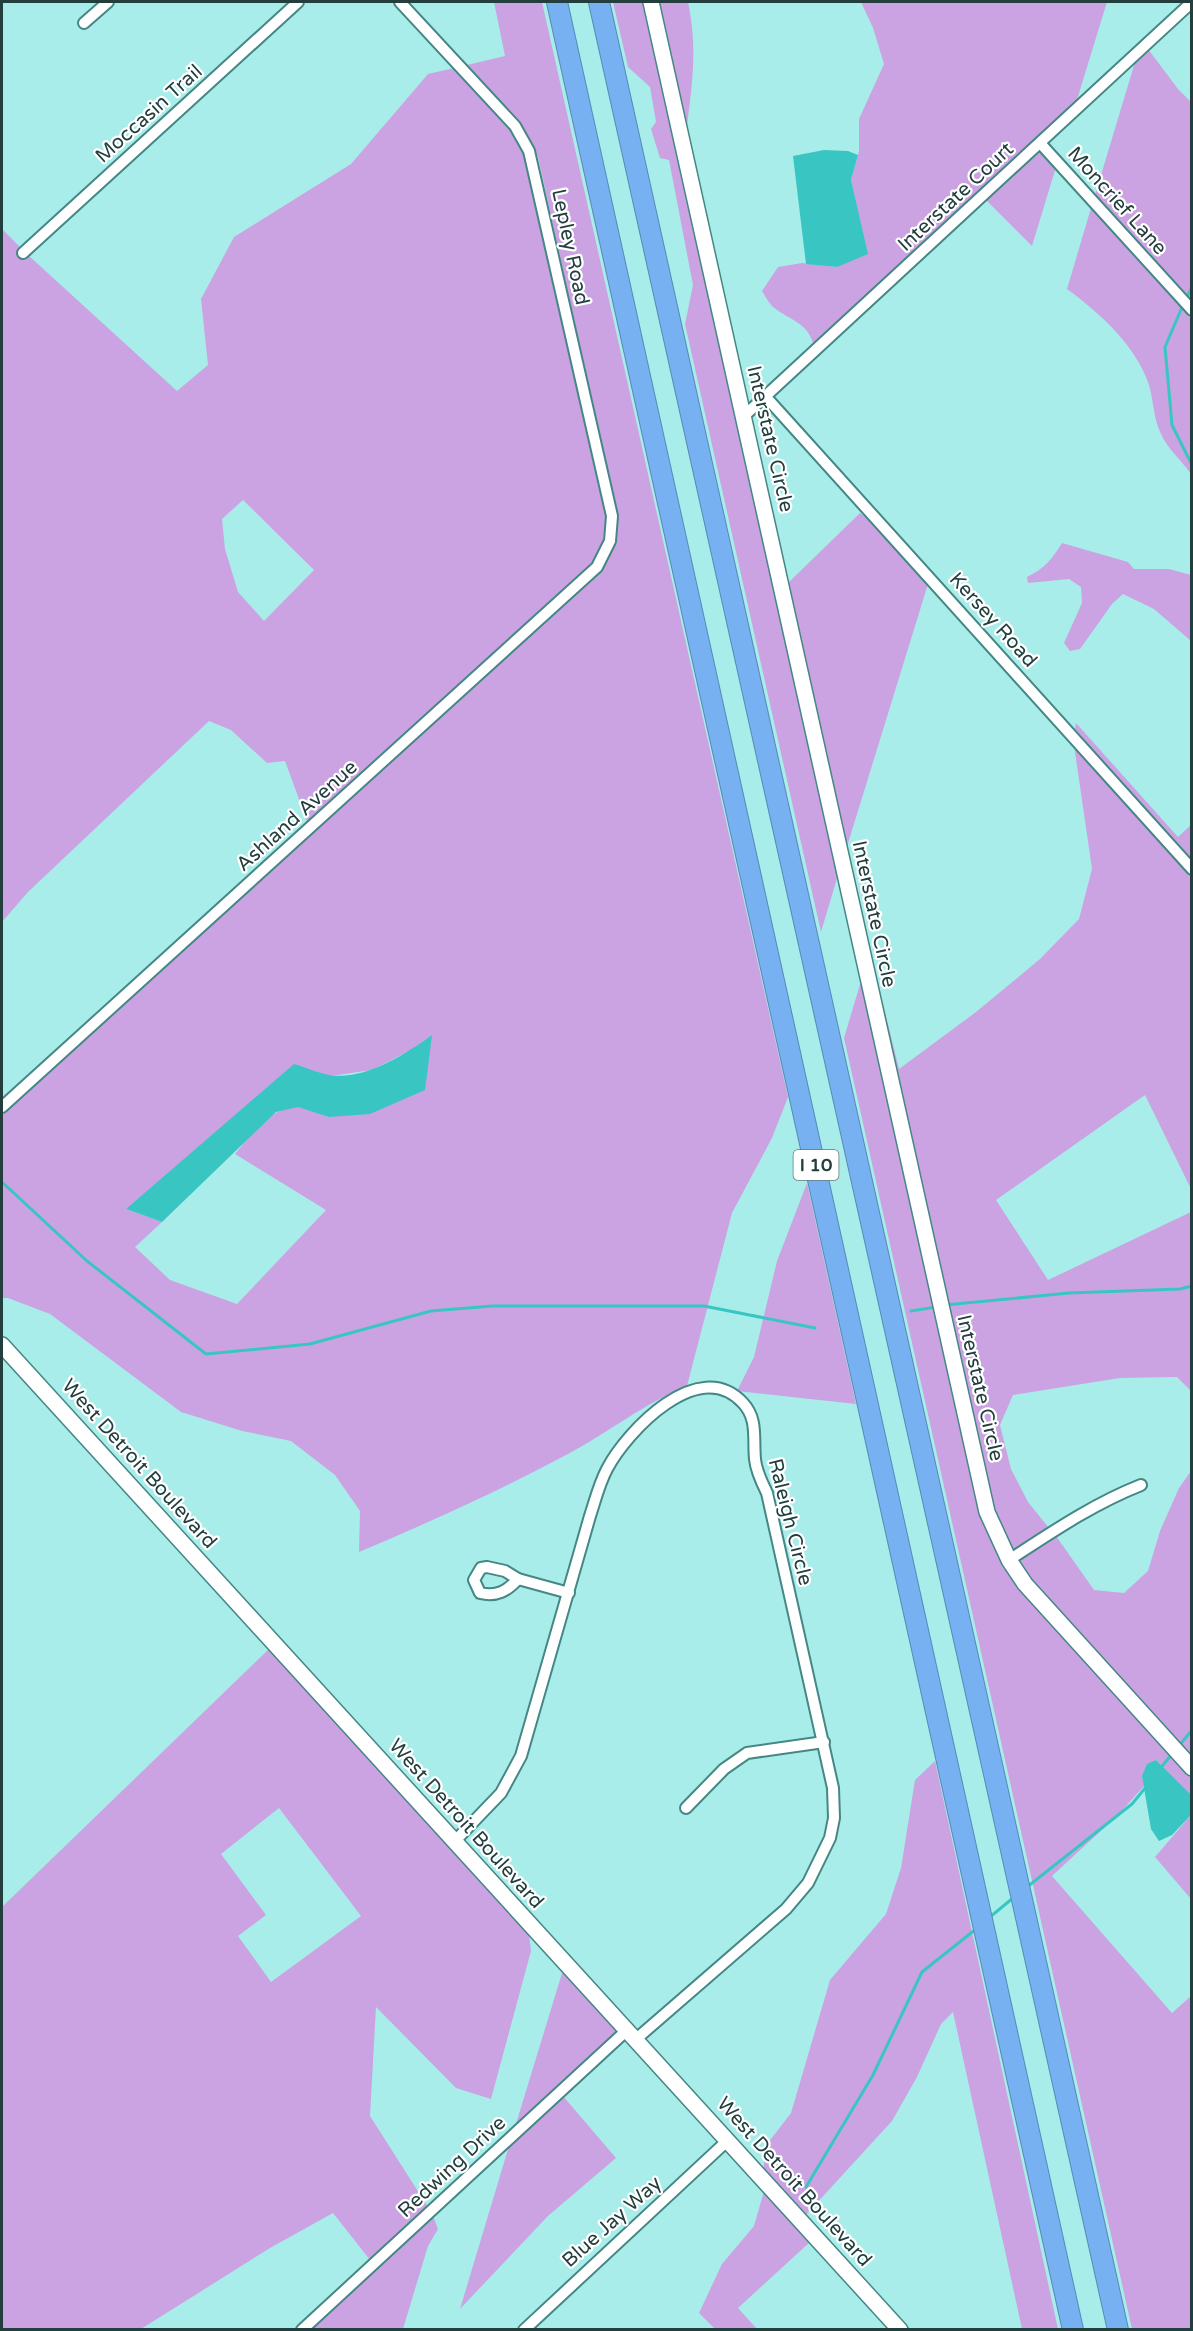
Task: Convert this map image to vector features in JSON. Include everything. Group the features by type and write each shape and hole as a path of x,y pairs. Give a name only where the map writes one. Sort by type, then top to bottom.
{"highway":[{"name":"I 10","path":"557,2 1073,2330"},
{"name":"I 10","path":"599,2 1118,2330"}],"street":[{"path":"84,23 108,2"},
{"name":"Moccasin Trail","path":"23,253 297,2"},
{"name":"Lepley Road","path":"400,2 515,126 529,150 610,507 612,528 609,546"},
{"name":"Interstate Circle","path":"651,2 987,1512 1009,1560 1065,1629 1191,1768"},
{"name":"Interstate Court","path":"744,416 1191,2"},
{"name":"Moncrief Lane","path":"1040,143 1191,310"},
{"name":"Kersey Road","path":"766,396 1191,869"},
{"name":"Ashland Avenue","path":"2,1107 597,567 609,546"},
{"name":"West Detroit Boulevard","path":"2,1345 726,2142 900,2330"},
{"name":"Raleigh Circle","path":"454,1842 489,1808 513,1774 521,1756 600,1485 613,1458 630,1437 668,1402 690,1390 716,1388 735,1396 743,1403 753,1420 755,1461 767,1493 824,1742 833,1788 834,1818 830,1839 817,1869 786,1909 631,2036"},
{"path":"1009,1560 1110,1497 1141,1485"},
{"path":"518,1579 569,1593"},
{"path":"686,1808 724,1769 747,1753 824,1742"},
{"name":"Redwing Drive","path":"302,2330 631,2036"},
{"name":"Blue Jay Way","path":"524,2330 726,2142"}],"shaded area":[{"path":"494,2 542,2 788,1097 772,1138 732,1213 687,1386 656,1401 543,1467 359,1552 360,1511 335,1475 291,1441 242,1431 181,1412 50,1314 8,1298 2,1298 2,1113 600,571 608,558 614,545 617,515 538,157 520,122 467,65 505,56","holes":["431,1035 329,1117 301,1107 287,1108 262,1123 235,1154 326,1210 237,1304 170,1280 135,1247 162,1222 126,1209 331,1076 372,1070 413,1049"]},
{"path":"613,2 645,2 838,875 821,932 685,324 693,285 669,160 660,158 651,129 656,122 650,87 628,67"},
{"path":"657,2 688,2 693,52 686,134"},
{"path":"861,2 1107,2 1076,103 814,346 803,327 773,307 762,291 778,267 802,263 837,267 858,214 851,180 859,151 859,119 884,64 873,28"},
{"path":"1148,49 1178,89 1191,102 1191,301 1095,195 1135,62"},
{"path":"454,68 511,130 524,153 607,518 605,541 593,564 230,893 307,821 285,761 267,763 231,730 209,721 28,892 2,922 2,229 21,248 16,253 22,260 28,255 177,391 208,365 201,299 234,237 351,164 428,74","holes":["243,500 314,570 264,621 238,592 225,549 222,519"]},
{"path":"1040,150 1056,167 1032,246 986,200"},
{"path":"1091,208 1191,319 1191,474 1161,434 1149,384 1132,351 1101,317 1067,289"},
{"path":"860,513 869,519 928,584 845,853 787,584"},
{"path":"1062,543 1128,562 1134,569 1169,569 1191,575 1191,641 1154,609 1123,594 1112,604 1080,649 1070,651 1064,643 1082,603 1081,587 1069,579 1028,583 1027,577 1048,563"},
{"path":"1076,723 1178,837 1191,825 1191,860 1075,729"},
{"path":"1074,745 1191,878 1191,1189 1145,1095 996,1200 1048,1280 1191,1212 1191,1391 1177,1377 1120,1378 1013,1395 1000,1425 1011,1469 1028,1502 1049,1528 1011,1552 993,1509 868,959 870,951 899,1069 976,1012 1040,959 1079,919 1092,869"},
{"path":"861,981 982,1513 1060,1633 1191,1777 1191,1796 1156,1760 1142,1776 1144,1786 1118,1815 1052,1876 1172,2013 1191,1996 1191,2329 1132,2329 844,1038"},
{"path":"807,1183 856,1404 737,1391 754,1357 777,1261"},
{"path":"1191,1471 1191,1759 1029,1580 1016,1561 1056,1536 1094,1590 1124,1593 1148,1571 1160,1531 1179,1488"},
{"path":"270,1648 529,1933 531,1951 491,2099 456,2088 376,2007 370,2116 428,2207 370,2260 333,2213 270,2248 141,2329 2,2330 2,1907","holes":["279,1808 361,1916 271,1982 238,1936 266,1915 221,1854"]},
{"path":"935,1761 1058,2329 1022,2329 953,2012 941,2024 917,2077 892,2121 804,2217 764,2174 764,2148 791,2113 830,1980 886,1914 901,1868 915,1780"},
{"path":"1191,1815 1191,1899 1155,1857"},
{"path":"563,1970 619,2031 515,2127"},
{"path":"563,2096 616,2158 548,2216 460,2309 509,2146"},
{"path":"764,2191 810,2242 738,2308 757,2329 715,2329 699,2313 722,2264 754,2226"},
{"path":"433,2216 438,2229 428,2246 403,2329 309,2330"}],"water":[{"path":"824,150 848,151 858,155 851,180 868,254 837,267 806,264 793,156"},
{"path":"432,1035 425,1090 370,1114 329,1117 298,1107 276,1112 162,1222 126,1209 294,1064 329,1075 356,1074 397,1058"},
{"path":"1156,1760 1192,1796 1191,1815 1172,1835 1159,1841 1151,1829 1142,1776 1147,1764"}],"waterway":[{"path":"1186,299 1192,287"},
{"path":"1183,305 1165,347 1172,425 1192,465"},
{"path":"2,1182 87,1261 206,1354 310,1344 431,1311 492,1306 704,1306 815,1328"},
{"path":"945,1305 1069,1293 1180,1289 1192,1286"},
{"path":"911,1311 936,1307"},
{"path":"1178,1747 1192,1730"},
{"path":"1159,1770 1172,1754"},
{"path":"1027,1887 1132,1804 1146,1787"},
{"path":"990,1917 1013,1898"},
{"path":"806,2187 873,2075 922,1972 976,1929"}]}
